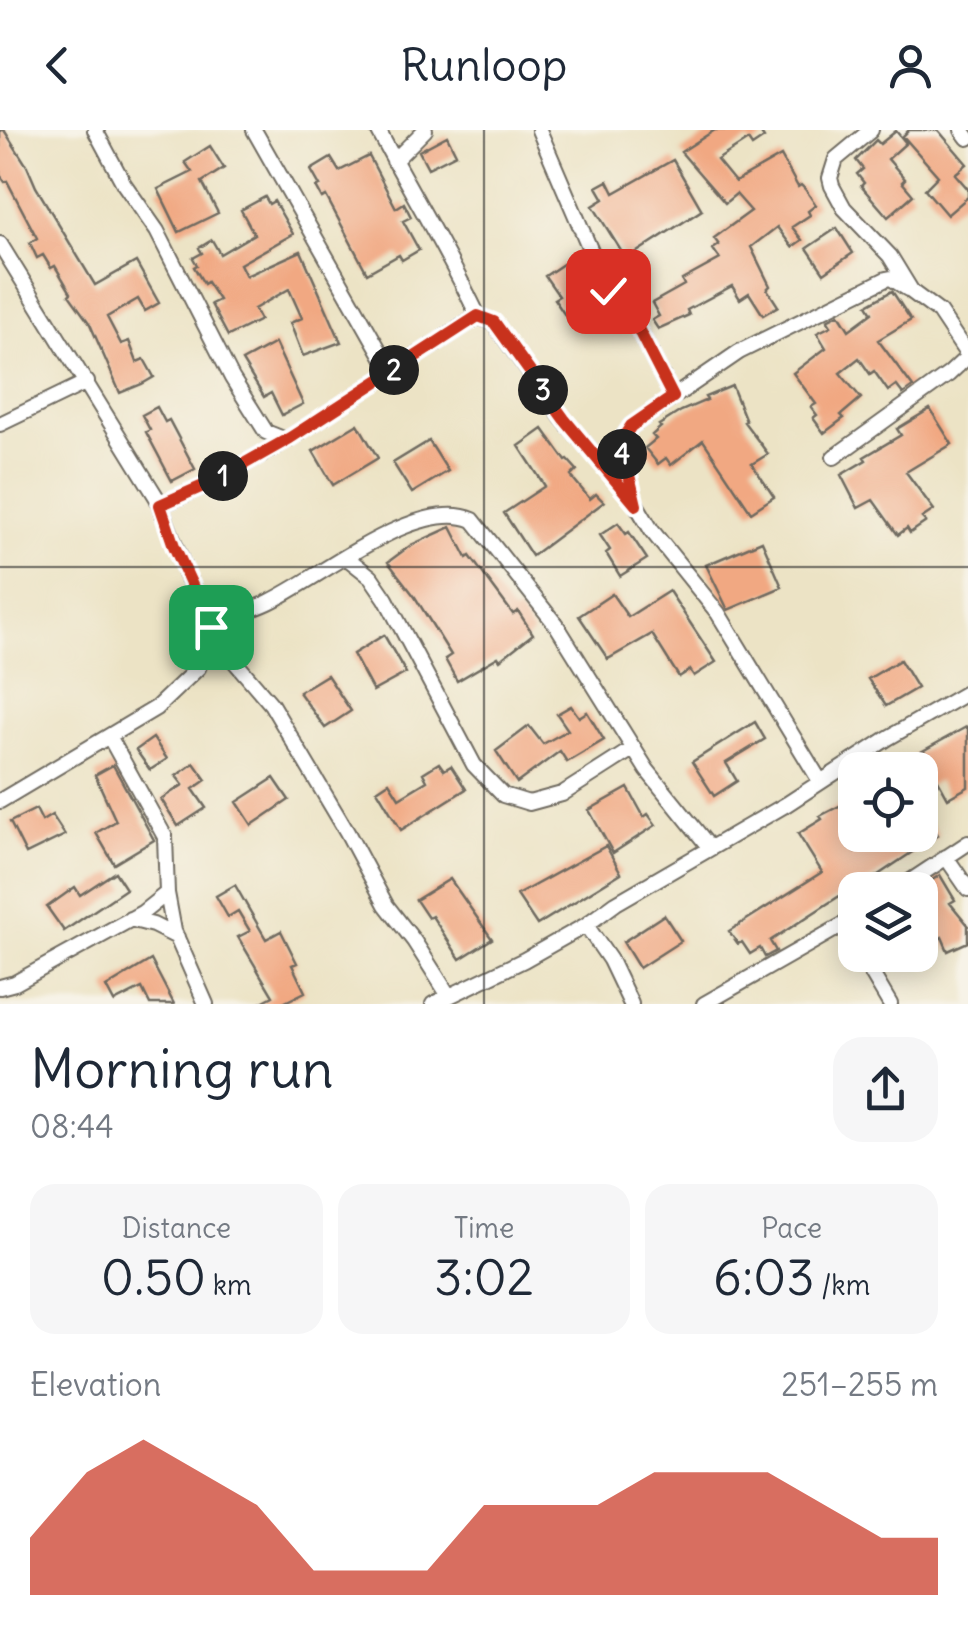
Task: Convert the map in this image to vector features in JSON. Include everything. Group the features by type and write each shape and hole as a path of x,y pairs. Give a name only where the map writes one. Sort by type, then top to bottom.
{"street":[{"path":"95,130 124,184 157,231 221,359 266,432 286,440"},
{"path":"254,130 391,372"},
{"path":"378,130 459,274 478,316 494,322 564,419 636,505 718,614 820,781"},
{"path":"394,161 424,130"},
{"path":"539,130 608,291 630,313 673,397"},
{"path":"870,130 840,153 832,167 832,186 844,208 890,256 912,292"},
{"path":"962,130 968,138"},
{"path":"0,244 160,505 211,629 271,704 348,832 386,905 414,940 449,996"},
{"path":"636,505 621,441 631,426 739,352 891,278 944,318 965,347 966,360 834,457"},
{"path":"160,505 212,482 286,440 478,316"},
{"path":"0,424 87,382"},
{"path":"263,453 266,432"},
{"path":"0,802 156,708 198,668 211,629 270,602 424,518 453,514 473,520 556,626 647,770 710,848"},
{"path":"347,558 371,578 386,600 474,765 504,795 529,803 562,794 634,748"},
{"path":"433,1004 586,926 616,904 968,692"},
{"path":"109,736 165,837 167,893 177,937 206,1004"},
{"path":"925,872 968,843"},
{"path":"946,858 968,889"},
{"path":"0,987 130,920 167,893"},
{"path":"130,920 177,937"},
{"path":"586,926 610,960 631,1004"},
{"path":"704,1004 838,928"},
{"path":"871,972 890,1004"}],"building":[{"path":"0,130 4,130 27,166 95,285 136,262 159,303 145,311 138,299 107,317 121,344 129,341 137,362 144,359 154,377 120,393 90,324 55,266 51,268 43,255 37,258 30,243 37,238 0,175"},
{"path":"715,130 764,130 760,132 764,138 752,146 748,140 717,160 735,182 781,156 798,187 805,189 816,205 808,211 810,215 792,227 802,240 792,247 777,227 751,247 778,306 763,315 749,293 740,299 732,286 687,310 689,315 658,329 652,320 659,316 652,303 684,285 682,280 720,259 713,249 719,245 714,238 751,211 736,194 725,203 681,152"},
{"path":"909,130 938,130 967,164 955,174 968,189 968,197 947,215 925,189 938,176 903,136"},
{"path":"896,131 906,143 888,159 913,195 888,217 861,186 864,183 857,174 863,169 856,160 876,140 880,144"},
{"path":"447,136 456,154 428,168 419,151"},
{"path":"210,146 224,168 202,182 218,213 179,232 158,189 192,172 185,162"},
{"path":"369,156 396,208 404,203 411,217 403,221 419,250 402,260 399,255 367,273 326,196 322,198 316,187 320,186 311,170 331,158 339,171"},
{"path":"673,160 702,210 626,259 593,206 604,199 597,187 608,181 614,193"},
{"path":"265,197 269,204 274,201 293,234 240,264 246,276 301,251 341,342 303,356 290,323 302,318 289,289 254,309 260,320 228,336 211,304 219,300 207,282 204,284 193,258 202,253 199,248 212,240 220,254 254,234 241,210"},
{"path":"837,228 853,253 824,273 807,248"},
{"path":"569,260 598,310 573,327 554,299 559,296 545,276"},
{"path":"892,291 911,320 878,340 913,387 903,394 896,385 888,391 859,358 840,373 861,398 824,433 813,418 817,415 811,407 816,404 793,373 826,348 817,333 831,326 827,320 839,314 849,330 872,313 867,305"},
{"path":"275,343 303,404 282,415 271,393 264,397 242,361"},
{"path":"732,386 744,422 768,454 752,464 774,497 751,512 703,440 671,465 666,458 658,464 645,448 656,439 652,435 659,425 707,400 705,397"},
{"path":"157,407 165,422 169,420 195,469 172,481 146,432 150,430 142,415"},
{"path":"930,409 952,444 906,472 934,510 922,518 926,522 910,533 907,528 898,535 873,500 858,508 841,475 901,435 897,429"},
{"path":"358,424 378,458 333,485 313,451"},
{"path":"543,429 577,470 571,476 590,499 596,494 604,502 532,556 504,513 545,486 519,446"},
{"path":"429,441 448,471 412,493 393,463"},
{"path":"618,523 647,559 620,576 600,535"},
{"path":"451,527 467,558 470,556 513,614 518,611 533,634 500,660 498,657 457,681 445,659 451,655 388,562 411,545"},
{"path":"762,541 782,587 728,610 706,565"},
{"path":"669,591 716,662 694,676 690,670 679,677 652,634 608,659 579,616 612,594 628,617"},
{"path":"384,635 406,673 373,691 353,654"},
{"path":"900,660 917,688 886,706 868,679"},
{"path":"327,675 351,711 325,728 299,692"},
{"path":"571,706 579,717 587,712 604,740 567,762 560,751 517,783 496,751 529,726 543,744 568,730 557,714"},
{"path":"755,722 765,739 726,763 737,781 714,796 692,762"},
{"path":"968,726 968,787 948,798 938,780 938,752 921,752"},
{"path":"153,738 167,759 150,770 136,750"},
{"path":"194,763 206,780 193,789 206,808 178,826 161,799 183,785 176,776"},
{"path":"439,763 444,770 451,766 466,789 401,830 377,790 389,782 399,798 427,781 423,773"},
{"path":"113,765 154,840 114,864 96,833 116,821 95,775"},
{"path":"274,778 289,800 252,825 237,802"},
{"path":"628,788 644,817 648,814 656,825 613,853 589,810"},
{"path":"838,807 838,852 912,852 882,872 838,872 838,897 770,941 776,951 765,957 760,948 750,954 729,931 822,872 798,834 822,819 820,816"},
{"path":"36,809 42,821 52,815 65,835 26,854 10,822"},
{"path":"606,846 621,873 537,925 517,895"},
{"path":"115,872 126,889 64,931 47,907 75,887 80,895"},
{"path":"938,876 955,900 950,903 968,925 968,942 948,951 942,937 938,939"},
{"path":"450,879 492,939 460,959 432,916 428,918 416,900"},
{"path":"235,885 266,939 281,931 297,963 292,965 305,992 281,1004 258,1004 273,996 238,937 250,931 238,911 228,917 216,896"},
{"path":"664,915 681,941 639,968 623,942"},
{"path":"151,960 174,1004 150,1004 142,988 114,1002 106,987"}],"route":[{"path":"211,627 160,505 212,482 290,438 478,316 494,322 564,419 636,505 621,441 631,426 673,397 630,313 608,291"}]}
